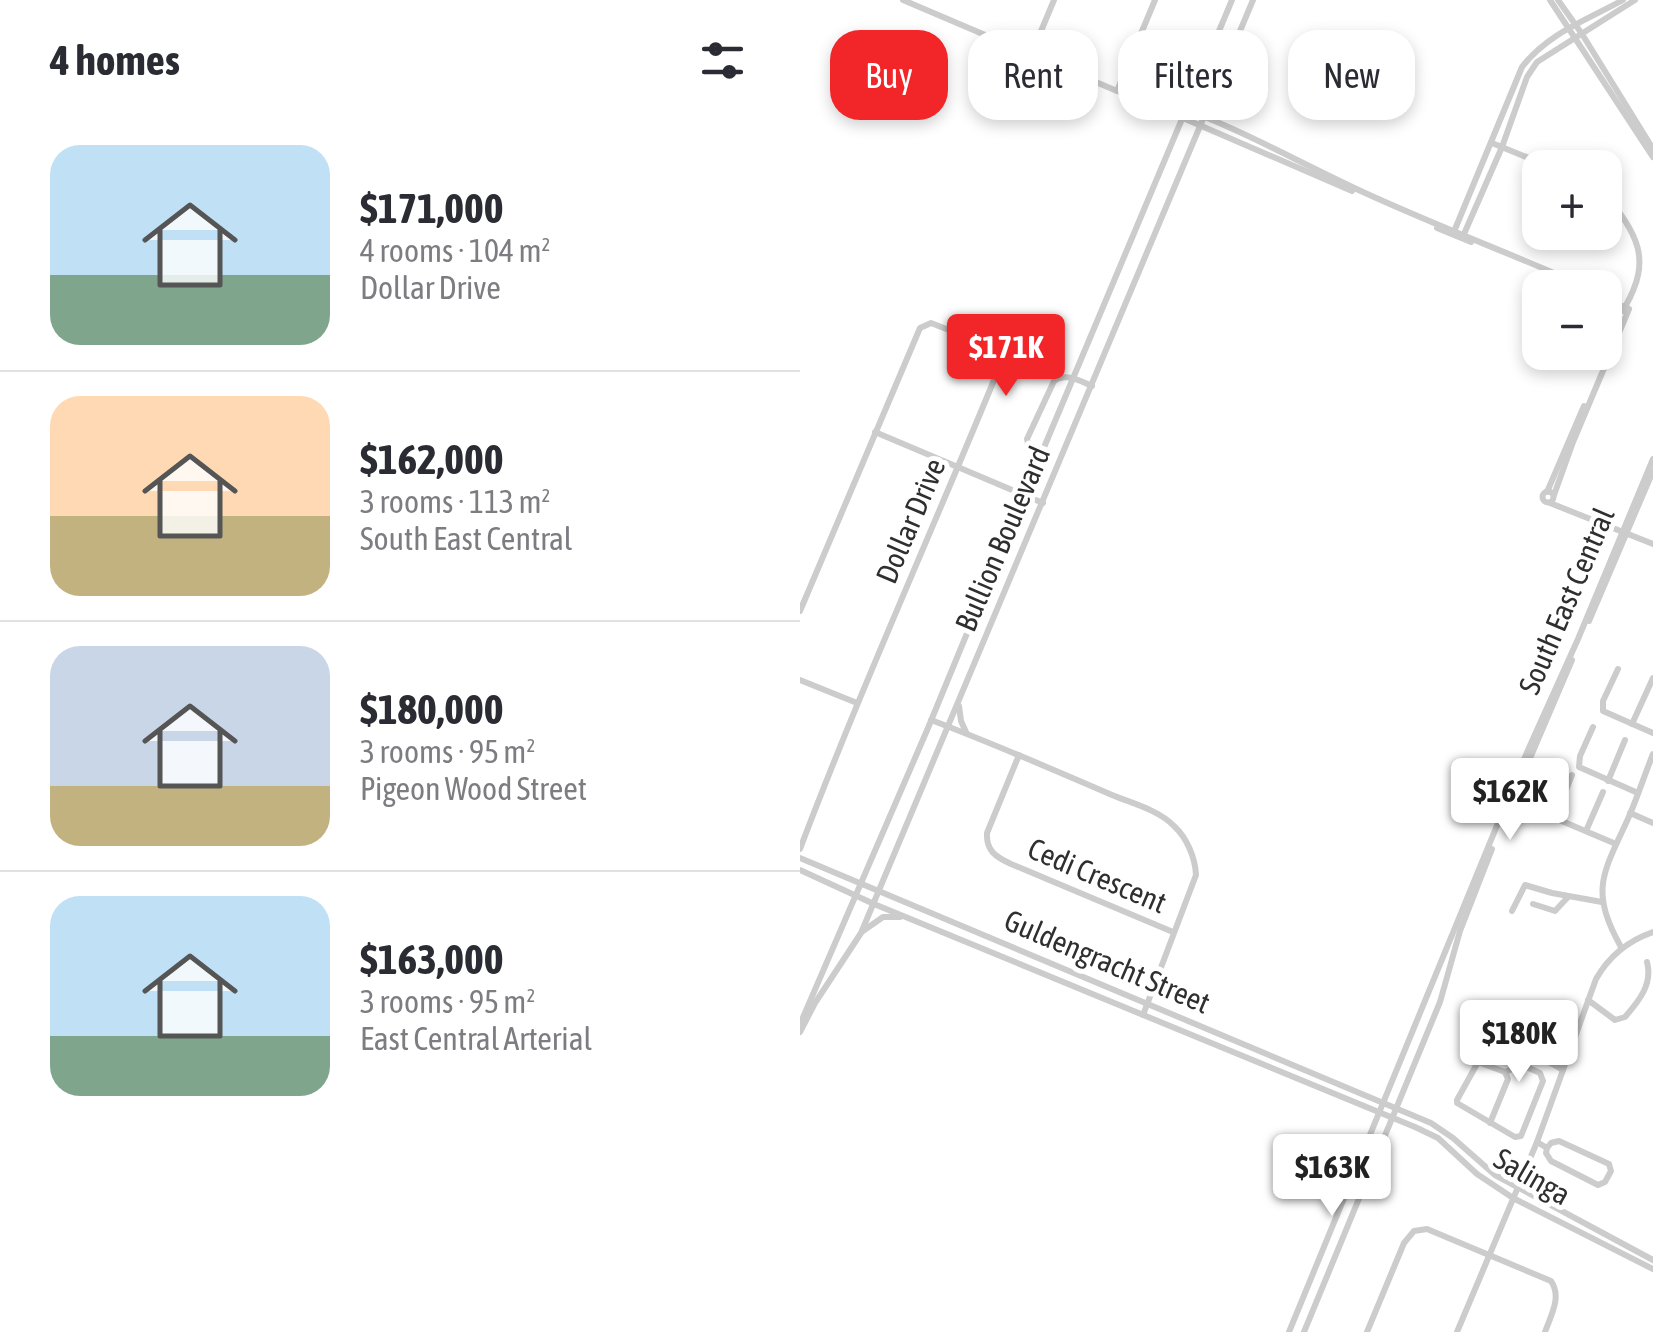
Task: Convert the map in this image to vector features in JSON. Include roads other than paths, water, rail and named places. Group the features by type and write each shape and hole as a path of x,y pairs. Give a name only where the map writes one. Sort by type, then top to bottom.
{"street":[{"path":"903,0 973,30"},
{"path":"1041,30 1054,0"},
{"path":"1144,30 1155,0"},
{"name":"Bullion Boulevard","path":"1220,30 1232,0"},
{"name":"Bullion Boulevard","path":"800,1032 862,932 1253,0"},
{"path":"1550,0 1571,25"},
{"path":"1558,0 1653,157"},
{"path":"1454,233 1522,67 1540,47 1571,25 1623,0"},
{"path":"1463,237 1529,72 1537,62 1635,0"},
{"path":"1578,37 1653,149"},
{"name":"Bullion Boulevard","path":"800,1024 1182,120"},
{"path":"1198,120 1539,270"},
{"path":"1492,143 1522,155"},
{"path":"1622,218 1641,248 1641,276 1551,497 1566,508 1653,544"},
{"path":"1463,237 1544,270"},
{"path":"1622,302 1628,304"},
{"name":"Dollar Drive","path":"800,610 918,332 931,323 996,348 1001,363 857,703 800,849"},
{"path":"1041,452 1027,442 1054,380 1073,378 1092,386"},
{"path":"875,432 1043,503"},
{"name":"South East Central","path":"1625,532 1653,459"},
{"name":"South East Central","path":"1457,930 1653,471"},
{"path":"1618,669 1602,707 1606,713 1653,733"},
{"path":"1632,724 1653,678"},
{"path":"800,680 857,703"},
{"path":"960,700 961,720 967,734"},
{"path":"931,720 1161,816 1178,828 1193,855 1196,874 1143,1015"},
{"path":"1593,727 1578,766 1638,793"},
{"path":"1608,780 1625,740"},
{"path":"1621,948 1602,902 1604,871 1653,754"},
{"name":"Cedi Crescent","path":"1019,755 987,833 991,852 1174,932"},
{"path":"1572,775 1556,816 1616,844"},
{"path":"1586,831 1603,792"},
{"path":"1630,814 1653,822"},
{"name":"Guldengracht Street","path":"800,858 1396,1110"},
{"name":"Guldengracht Street","path":"800,870 1393,1120"},
{"path":"1512,911 1524,885 1602,902"},
{"path":"1532,904 1555,911 1569,896"},
{"path":"862,932 883,916 911,918"},
{"path":"1289,1332 1457,930"},
{"path":"1304,1332 1440,1002 1457,930"},
{"path":"1457,1332 1518,1188 1603,966 1621,948 1653,932"},
{"path":"1588,1000 1615,1020 1625,1017 1649,981 1647,962"},
{"path":"1478,1062 1505,1072 1525,1065 1540,1072 1543,1082 1521,1136 1514,1137 1457,1103 1478,1062 1490,1042 1563,1070"},
{"path":"1483,1053 1501,1058 1522,1052"},
{"path":"1490,1123 1508,1079 1505,1072"},
{"name":"Salinga","path":"1396,1110 1442,1130 1495,1175 1653,1260"},
{"name":"Salinga","path":"1393,1120 1438,1138 1477,1174 1514,1198 1653,1269"},
{"path":"1559,1141 1609,1164 1611,1171 1606,1182 1598,1185 1551,1160 1546,1148 1559,1141"},
{"path":"1536,1142 1546,1148"},
{"path":"1366,1332 1404,1244 1414,1231 1427,1229 1554,1284 1556,1301 1545,1332"}]}
